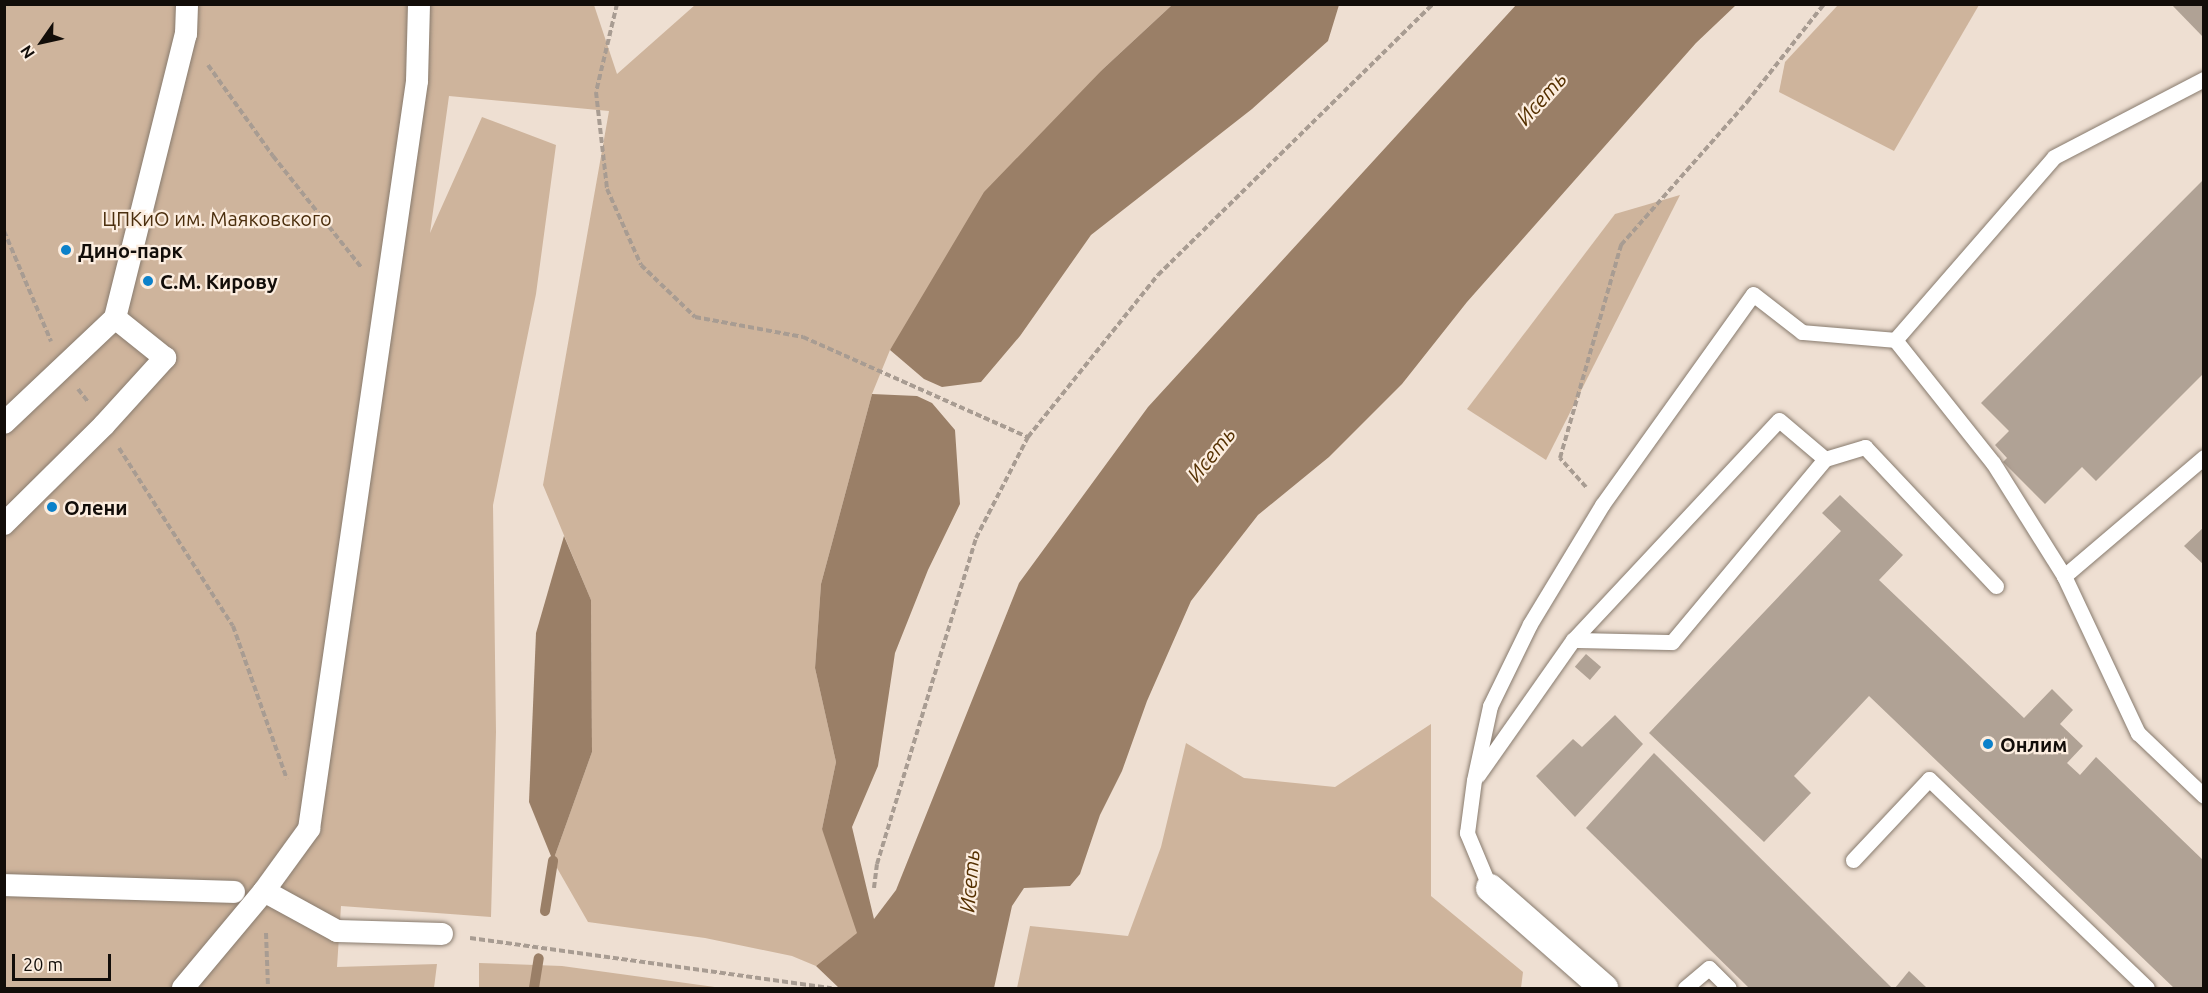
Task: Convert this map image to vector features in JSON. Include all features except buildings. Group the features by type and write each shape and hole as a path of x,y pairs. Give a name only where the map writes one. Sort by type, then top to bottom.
{"street":[{"path":"4,423 115,318 186,34 187,4"},
{"path":"183,988 264,891 309,829 417,81 419,4"},
{"path":"4,524 104,425 165,358 115,318"},
{"path":"4,885 234,892"},
{"path":"1490,888 1604,988"},
{"path":"264,891 337,931 442,934"}],"lane":[{"path":"1895,340 2054,157 2204,79"},
{"path":"1490,888 1467,833 1474,780 1490,705 1530,624 1602,505 1753,294 1802,332 1895,340 1993,463 2064,576 2138,733 2204,796"},
{"path":"1474,780 1573,640 1779,420 1825,459"},
{"path":"1573,640 1672,642 1825,459 1865,447 1996,586"},
{"path":"2064,576 2204,457"},
{"path":"1853,860 1929,779 2147,988"},
{"path":"1685,988 1709,968 1728,988"}],"path":[{"path":"617,4 596,92 607,189 641,265 695,317 803,337 1028,437"},
{"path":"874,888 881,853 976,538 1028,437 1158,275 1433,4"},
{"path":"1602,505 1560,458 1621,245 1746,102 1824,4"},
{"path":"186,34 273,156 386,298"},
{"path":"4,231 62,366 104,425 233,626 283,770 309,829"},
{"path":"264,891 268,988"},
{"path":"442,934 832,988"}],"green space":[{"name":"ЦПКиО им. Маяковского","path":"4,5 594,5 617,74 695,5 1172,5 1103,69 890,350 872,394 821,584 815,668 836,762 822,829 874,920 816,966 792,956 705,938 588,922 553,861 592,752 591,600 543,485 609,111 449,96 430,233 482,117 556,145 536,294 493,505 496,732 491,917 341,906 337,967 437,964 434,988 5,988"},
{"path":"1838,5 1979,5 1894,151 1779,92 1785,62"},
{"path":"1680,195 1546,460 1467,409 1615,214"},
{"path":"1431,724 1431,896 1523,972 1521,988 1017,988 1030,926 1128,936 1161,847 1186,743 1244,778 1335,787"},
{"path":"479,963 562,966 722,988 479,988"}],"water":[{"path":"1172,5 1339,5 1328,41 1252,109 1091,235 1020,336 981,382 942,387 924,379 890,350 984,192 1103,69"},
{"name":"Исеть","path":"1516,5 1736,5 1696,43 1467,302 1402,384 1329,457 1258,515 1191,601 1147,701 1122,771 1100,815 1080,874 1070,886 1024,888 1012,906 994,988 839,988 816,966 857,933 822,829 836,762 815,668 821,584 872,394 917,396 932,403 955,430 960,504 928,570 895,653 878,766 852,827 874,919 896,890 1019,583 1148,407"},
{"path":"564,536 591,600 592,752 553,861 529,802 536,633"}],"waterway":[{"path":"545,911 553,861"},
{"path":"534,988 539,958"}],"place":[{"name":"Дино-парк","path":"66,250"},
{"name":"С.М. Кирову","path":"148,281"},
{"name":"Олени","path":"52,507"},
{"name":"Онлим","path":"1988,744"}]}
